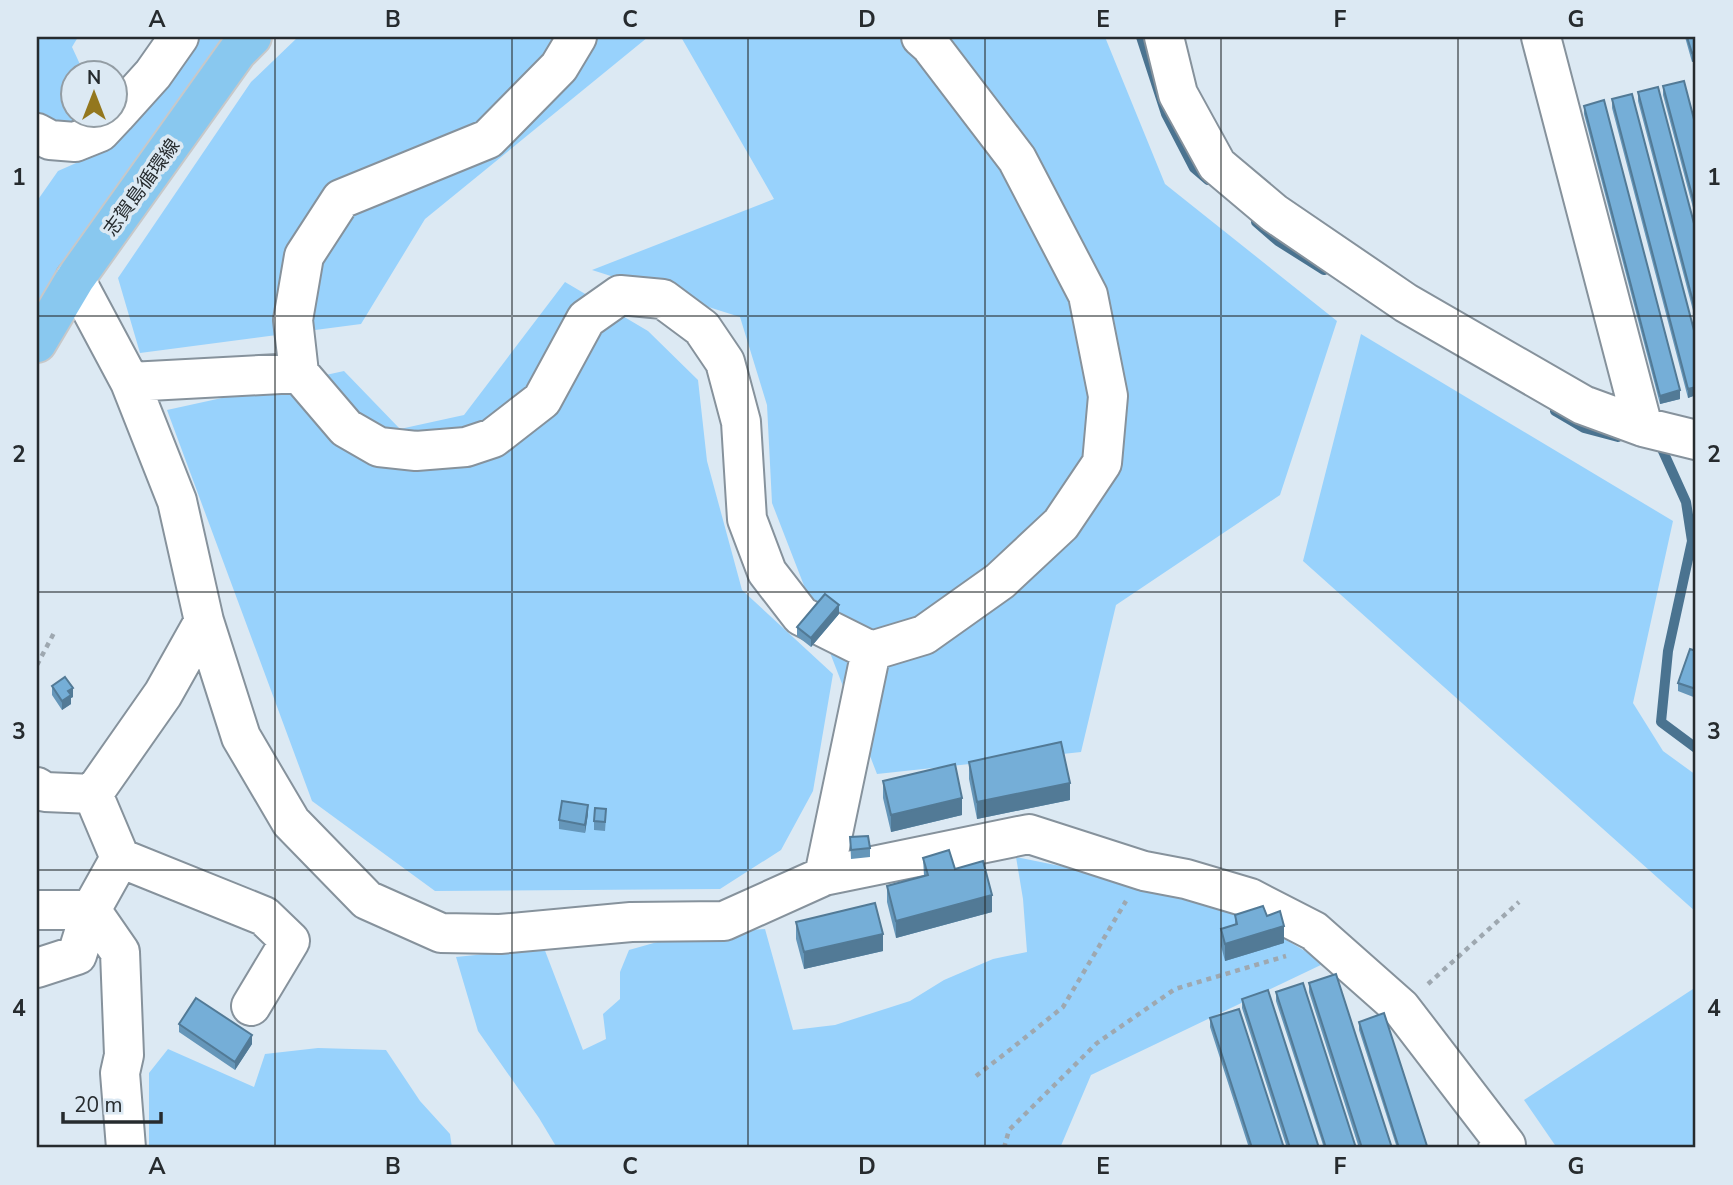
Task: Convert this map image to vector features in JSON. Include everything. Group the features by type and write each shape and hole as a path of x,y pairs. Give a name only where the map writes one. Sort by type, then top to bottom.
{"main road":[{"name":"志賀島循環線","path":"37,343 75,279 237,52 252,37"}],"street":[{"path":"130,99 153,74 179,37"},
{"path":"577,37 559,67 488,139 341,199 304,256 293,320 299,373 346,428 379,447 416,451 466,447 494,438 542,400 586,319 620,295 663,299 702,328 725,362 741,422 747,519 767,572 802,616 871,651 924,635 1000,581 1061,524 1102,463 1108,397 1088,295 1017,159 930,44 921,37"},
{"path":"1164,37 1178,94 1217,164 1274,213 1406,303 1583,405 1643,427 1696,439"},
{"path":"1541,37 1643,427"},
{"path":"37,133 50,141 75,142 102,130"},
{"path":"75,279 131,382 177,501 204,621 241,737 291,822 368,900 441,933 500,934 631,922 724,920 824,876 1029,834 1144,871 1186,879 1250,898 1314,931 1401,1008 1506,1145 1498,1148"},
{"path":"131,382 299,373"},
{"path":"93,794 163,694 204,621"},
{"path":"824,876 871,651"},
{"path":"40,797 93,794"},
{"path":"93,794 120,858 264,916 290,941 251,1006"},
{"path":"37,968 77,954 91,910 120,858"},
{"path":"37,910 91,910"},
{"path":"91,910 120,952 124,1055 120,1073 126,1148"}],"path":[{"path":"37,665 55,631"},
{"path":"976,1076 1063,1007 1144,871"},
{"path":"1401,1008 1519,902"},
{"path":"1004,1148 1009,1130 1097,1043 1164,996 1175,989 1296,953 1314,931"}],"shaded area":[{"path":"37,37 78,37 72,47 78,60 60,60 60,130 62,130 59,132 37,119"},
{"path":"198,37 237,37 37,310 37,201 58,171 101,152 123,130 130,130 130,124 155,99"},
{"path":"298,37 648,37 425,219 361,324 140,353 118,278 251,82"},
{"path":"681,37 1105,37 1165,184 1337,321 1280,495 1116,605 1081,752 877,774 772,503 767,405 740,317 592,270 774,199"},
{"path":"565,282 648,331 698,380 707,461 742,590 833,674 813,791 781,850 720,889 435,891 312,801 167,410 344,371 400,429 464,415"},
{"path":"1361,334 1673,521 1633,703 1663,751 1696,775 1696,912 1303,561"},
{"path":"1016,857 1119,878 1236,910 1325,963 1091,1075 1060,1148 557,1148 478,1031 456,957 544,948 583,1050 606,1039 603,1014 620,999 620,972 629,950 682,935 765,929 793,1030 835,1025 910,1001 944,980 993,959 1027,952 1023,899"},
{"path":"1696,987 1696,1148 1557,1148 1524,1100"},
{"path":"318,1048 386,1050 420,1101 450,1134 452,1148 149,1148 149,1073 168,1049 254,1087 265,1054"}],"building":[{"path":"1687,37 1696,37 1696,52 1692,53"},
{"path":"1684,81 1696,127 1696,210 1663,86"},
{"path":"1658,87 1696,231 1696,313 1638,92"},
{"path":"1632,94 1696,338 1696,387 1688,389 1612,99"},
{"path":"1604,100 1680,390 1660,396 1584,106"},
{"path":"825,594 839,605 811,638 797,627"},
{"path":"1690,649 1696,651 1696,689 1678,683"},
{"path":"65,677 73,688 68,691 71,695 62,701 52,686"},
{"path":"1061,742 1070,783 977,802 969,762"},
{"path":"955,764 962,798 891,815 883,781"},
{"path":"562,801 588,805 585,825 559,820"},
{"path":"595,808 606,809 605,822 594,821"},
{"path":"868,836 870,848 851,850 850,837"},
{"path":"949,850 955,869 983,861 992,895 896,921 887,886 928,875 923,858"},
{"path":"875,903 883,934 804,952 796,922"},
{"path":"1263,906 1267,916 1280,911 1284,926 1225,944 1221,929 1237,924 1235,915"},
{"path":"1336,974 1392,1148 1362,1148 1309,983"},
{"path":"1303,983 1356,1148 1326,1148 1276,992"},
{"path":"1268,990 1319,1148 1290,1148 1242,999"},
{"path":"196,998 252,1035 235,1062 179,1024"},
{"path":"1239,1009 1284,1148 1252,1148 1210,1018"},
{"path":"1384,1013 1427,1146 1399,1148 1359,1022"}],"waterway":[{"path":"1141,37 1166,114 1194,168 1208,180"},
{"path":"1256,222 1278,241 1324,270"},
{"path":"1555,411 1584,428 1618,437"},
{"path":"1662,449 1686,502 1692,541 1668,651 1661,722 1696,748"}]}
